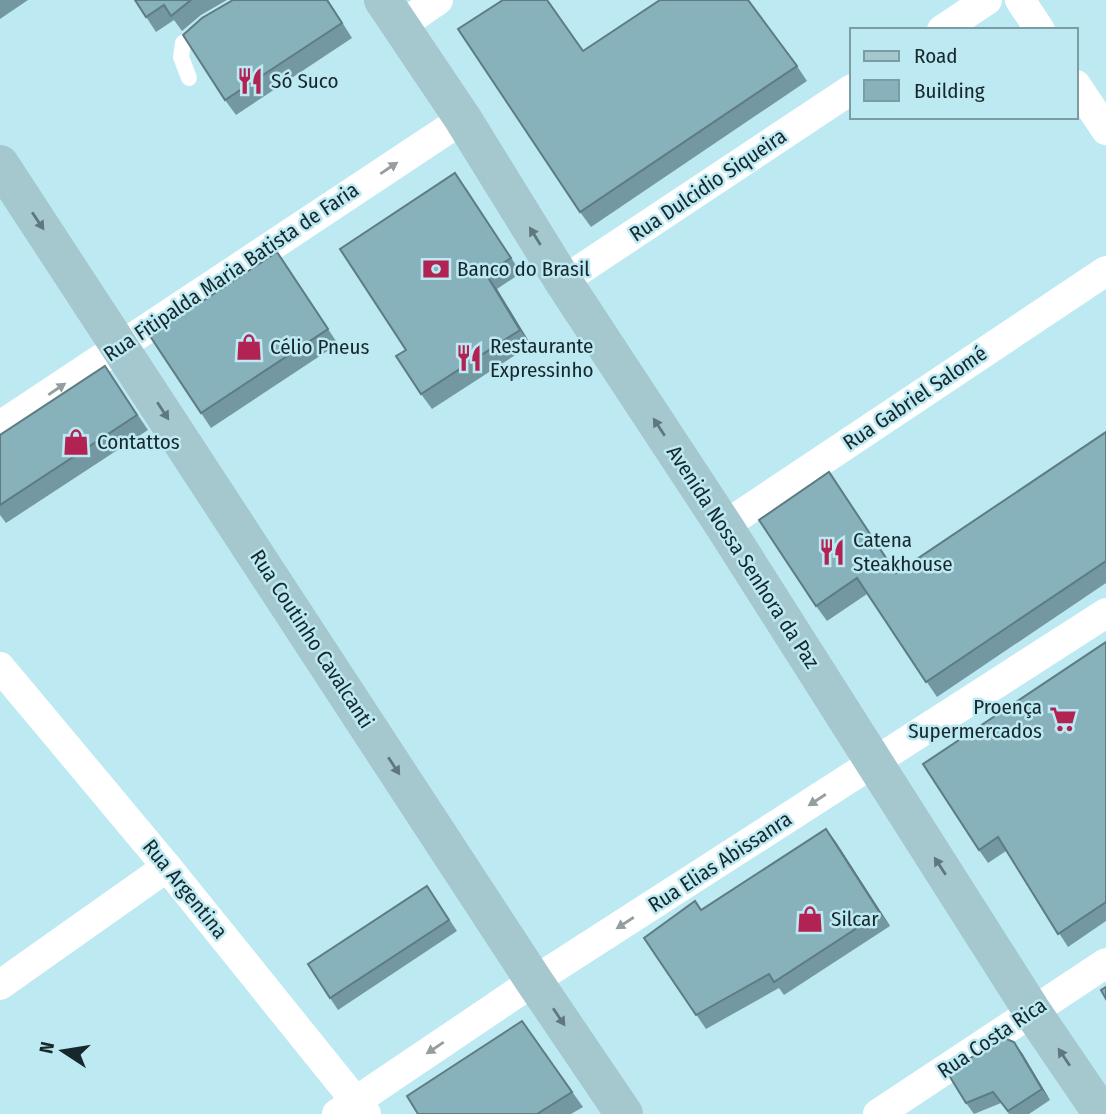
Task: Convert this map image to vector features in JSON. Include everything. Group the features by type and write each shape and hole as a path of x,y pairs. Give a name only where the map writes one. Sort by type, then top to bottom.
{"main road":[{"name":"Avenida Nossa Senhora da Paz","path":"391,13 463,118 563,281 724,526 1032,1011 1102,1114"},
{"name":"Rua Coutinho Cavalcanti","path":"0,164 534,981 624,1114"}],"street":[{"path":"391,13 438,0"},
{"path":"945,28 987,0"},
{"path":"1020,0 1039,28"},
{"path":"1078,88 1106,130"},
{"name":"Rua Dulcidio Siqueira","path":"563,281 850,90"},
{"name":"Rua Fitipalda Maria Batista de Faria","path":"0,426 463,118"},
{"name":"Rua Gabriel Salomé","path":"724,526 1106,271"},
{"name":"Rua Elias Abissanra","path":"353,1110 534,981 1106,613"},
{"name":"Rua Argentina","path":"0,667 167,867 353,1110"},
{"path":"0,985 167,867"},
{"name":"Rua Costa Rica","path":"878,1114 1106,963"}],"lane":[{"path":"189,78 181,57 183,43 214,21"}],"building":[{"path":"135,0 191,0 171,16 164,5 146,17"},
{"name":"Só Suco","path":"233,0 327,0 342,23 225,100 183,35 202,18"},
{"path":"503,0 547,0 583,51 660,0 748,0 797,66 580,212 458,29"},
{"name":"Banco do Brasil","path":"455,173 511,258 486,274 520,330 421,394 396,356 406,350 340,249"},
{"name":"Célio Pneus","path":"277,252 328,329 201,413 150,336"},
{"name":"Contattos","path":"105,366 137,415 0,505 0,435"},
{"path":"1106,432 1106,561 926,682 857,578 816,606 759,520 829,472 896,573"},
{"path":"1106,642 1106,902 1058,934 998,837 979,850 923,764"},
{"path":"826,829 880,913 774,982 769,974 696,1015 644,938 695,901 701,910"},
{"path":"427,886 449,920 330,998 308,964"},
{"path":"522,1021 572,1092 537,1114 418,1114 407,1096"},
{"path":"1004,1038 1014,1042 1042,1089 1008,1111 993,1092 966,1103 947,1072"}],"place":[{"name":"Só Suco","path":"250,81"},
{"name":"Banco do Brasil","path":"436,269"},
{"name":"Célio Pneus","path":"249,347"},
{"name":"Restaurante Expressinho","path":"469,358"},
{"name":"Contattos","path":"76,442"},
{"name":"Catena Steakhouse","path":"832,552"},
{"name":"Proença Supermercados","path":"1063,719"},
{"name":"Silcar","path":"810,919"}]}
